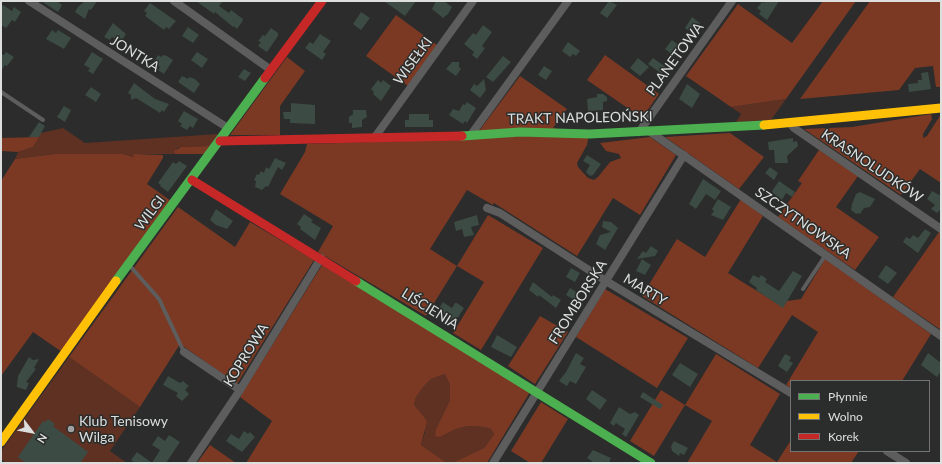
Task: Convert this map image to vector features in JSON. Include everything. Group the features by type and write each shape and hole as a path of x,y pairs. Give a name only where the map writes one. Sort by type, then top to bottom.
{"street":[{"name":"JONTKA","path":"29,1 228,128"},
{"path":"174,1 271,70"},
{"name":"WILGI","path":"1,442 129,264 322,1"},
{"name":"WISEŁKI","path":"375,137 473,1"},
{"path":"470,136 568,1"},
{"name":"PLANETOWA","path":"639,132 732,1"},
{"name":"TRAKT NAPOLEOŃSKI","path":"220,141 470,136 520,132 590,134 639,132 790,123 941,108"},
{"name":"KRASNOLUDKÓW","path":"790,123 794,128 941,229"},
{"name":"SZCZYTNOWSKA","path":"649,131 941,336"},
{"name":"FROMBORSKA","path":"493,463 684,155"},
{"name":"LIŚCIENIA","path":"192,180 321,258 651,463"},
{"name":"MARTY","path":"487,208 500,213 606,281 790,392"},
{"name":"KOPROWA","path":"191,463 240,390 321,258"},
{"path":"184,352 240,390"},
{"path":"889,452 906,463"}],"lane":[{"path":"1,92 43,120"},
{"path":"803,289 826,256"},
{"path":"129,264 159,299 184,352"}],"shaded area":[{"path":"823,1 856,1 786,99 731,107 686,76 738,4 792,43"},
{"path":"870,1 941,1 941,87 936,87 933,66 915,68 899,90 800,99"},
{"path":"396,15 437,45 408,86 366,56"},
{"path":"605,55 659,94 642,118 587,80"},
{"path":"287,57 305,71 280,106 280,135 230,135"},
{"path":"520,76 567,109 553,128 589,135 587,145 577,163 578,167 588,178 594,180 610,162 621,158 619,154 606,151 600,143 650,137 676,155 640,215 613,198 577,256 494,203 493,205 467,190 430,249 457,266 426,316 318,252 333,226 280,194 305,152 307,144 473,139"},
{"path":"786,99 771,120 736,122 741,114 731,107"},
{"path":"931,114 932,119 923,134 923,138 927,136 941,114 941,183 920,169 901,195 804,129 852,127"},
{"path":"63,128 85,143 218,134 211,146 181,147 177,148 175,154 135,154 133,157 123,154 55,154 15,159 18,152 33,147 41,133"},
{"path":"730,133 764,157 739,189 665,137"},
{"path":"39,137 33,147 18,152 1,151 1,138"},
{"path":"211,146 205,154 175,154 174,151 181,147"},
{"path":"819,150 858,176 836,207 879,237 855,270 778,217 802,183 798,181"},
{"path":"55,154 123,154 133,157 134,154 163,155 163,158 147,184 171,201 62,352 33,332 1,376 1,181 15,159"},
{"path":"741,199 763,216 728,273 783,307 787,301 801,299 825,259 931,334 903,380 790,380 790,387 786,385 818,332 792,315 758,368 642,296 677,239 705,257"},
{"path":"178,207 235,247 250,222 314,260 237,384 180,344 140,407 69,357"},
{"path":"488,215 543,248 481,350 453,333 484,282 457,266"},
{"path":"939,232 941,233 941,330 893,297"},
{"path":"322,265 530,392 487,463 452,463 484,448 494,434 491,429 468,426 456,429 440,437 435,436 436,429 450,400 450,385 445,374 431,379 424,386 416,397 414,405 427,421 421,445 447,463 246,463 272,421 240,397"},
{"path":"605,289 688,338 657,388 576,337"},
{"path":"540,316 568,332 535,384 508,366"},
{"path":"716,354 780,394 750,445 777,462 790,442 790,452 858,452 851,463 687,463 712,421 685,405"},
{"name":"Klub Tenisowy Wilga","path":"69,357 140,407 110,451 127,463 6,463 1,459 1,451"},
{"path":"445,374 450,385 450,400 436,429 440,437 456,429 468,426 491,429 494,434 484,448 452,463 447,463 421,445 425,432 414,405 416,397 431,379"},
{"path":"661,390 685,405 654,456 630,441"},
{"path":"541,402 568,419 541,463 530,463 511,451"},
{"path":"210,445 236,463 197,463"}],"building":[{"path":"41,1 57,1 62,5 58,12"},
{"path":"85,1 97,1 91,10 89,9 85,19 75,12"},
{"path":"196,1 223,1 219,6 229,13 231,10 243,19 242,22 237,29 215,12 214,14"},
{"path":"384,1 416,1 405,16"},
{"path":"436,1 444,1 452,7 448,14 443,18 432,9"},
{"path":"609,1 617,5 607,18 600,13"},
{"path":"765,1 779,1 767,20 759,14 761,11 757,8 762,2 764,3"},
{"path":"150,3 176,21 169,29 166,27 164,30 145,16 147,13 144,11"},
{"path":"3,5 12,11 14,7 21,12 15,22 12,20 6,28 1,25 1,8"},
{"path":"361,12 370,18 361,30 353,24"},
{"path":"692,17 700,23 692,33 685,28"},
{"path":"113,23 126,34 121,42 112,37 110,40 104,37"},
{"path":"483,25 492,32 482,46 485,48 477,59 472,55 474,52 464,44 473,33 476,35"},
{"path":"188,27 199,35 193,43 182,36"},
{"path":"271,28 278,33 278,36 267,52 258,46 261,42 258,41 263,35 265,36"},
{"path":"52,30 56,33 58,30 71,38 64,49 46,39"},
{"path":"320,34 331,41 323,52 326,54 322,60 305,48 310,42 313,44"},
{"path":"672,40 681,47 674,56 665,49"},
{"path":"568,42 580,51 576,56 573,54 570,57 562,51"},
{"path":"6,52 14,57 1,71 1,54 4,55"},
{"path":"92,52 103,59 93,74 88,71 90,68 84,65"},
{"path":"197,52 208,59 202,68 191,60"},
{"path":"158,55 161,57 163,55 167,56 173,60 164,74 158,70 160,67 153,63"},
{"path":"503,56 511,62 493,82 486,77"},
{"path":"638,58 649,67 640,76 630,68"},
{"path":"653,58 667,68 662,74 648,64"},
{"path":"452,62 459,62 459,67 461,69 456,76 446,69"},
{"path":"544,66 552,71 546,80 538,75"},
{"path":"244,69 251,73 245,81 238,77"},
{"path":"928,72 931,89 909,92 908,84 918,83 918,80 922,80 921,73"},
{"path":"182,76 188,79 189,77 195,79 200,84 194,93 178,82"},
{"path":"484,79 486,90 480,98 470,90 474,84 477,86"},
{"path":"378,80 381,83 383,80 391,86 381,101 373,94 374,92 371,89"},
{"path":"134,83 155,99 169,104 164,112 162,110 160,113 136,98 131,100 131,95 128,93"},
{"path":"687,84 700,94 692,108 679,99"},
{"path":"91,87 101,94 96,102 85,95"},
{"path":"597,94 603,94 607,97 607,101 603,102 603,110 588,111 587,99 597,97"},
{"path":"467,102 476,108 467,123 465,121 463,124 449,115 453,109 459,111 463,104 465,105"},
{"path":"291,103 315,105 315,124 290,123 290,119 284,119 283,112 291,112"},
{"path":"64,106 71,110 65,122 57,117"},
{"path":"353,110 366,110 367,117 362,120 362,127 352,128 352,123 349,123 349,117 353,114"},
{"path":"184,111 198,119 193,128 190,126 187,130 180,126 182,124 178,121"},
{"path":"409,114 429,114 429,120 433,120 433,127 405,127 405,120 409,120"},
{"path":"39,122 45,126 39,137 29,137"},
{"path":"793,138 793,142 797,141 798,146 787,156 788,163 775,163 774,150 769,150 768,142"},
{"path":"587,155 601,164 593,175 590,176 586,172 590,165 583,161"},
{"path":"275,158 286,163 282,170 278,167 268,187 266,186 262,190 255,187 256,181 254,180 257,174 259,175 261,171 264,173 266,167 269,169"},
{"path":"179,161 187,166 168,192 158,183 173,162 176,164"},
{"path":"770,167 778,173 774,180 765,173"},
{"path":"703,179 721,191 715,200 706,194 696,209 689,204"},
{"path":"779,181 795,192 792,197 786,193 782,200 773,193 772,191"},
{"path":"932,191 941,196 941,209 937,213 931,209 935,205 927,199"},
{"path":"860,192 875,199 870,207 864,208 860,214 856,214 851,210 852,204 856,194"},
{"path":"718,199 731,207 723,220 711,215 714,211 712,209"},
{"path":"216,209 233,221 227,229 216,225 210,220"},
{"path":"304,214 313,220 311,222 321,228 315,240 300,229 301,227 297,224"},
{"path":"477,215 479,225 471,227 474,235 464,237 462,229 456,231 454,222"},
{"path":"603,221 611,222 618,228 605,250 596,244 600,235 611,232 602,227"},
{"path":"925,229 931,233 918,253 903,242 906,237 910,239 913,235 918,238"},
{"path":"651,246 658,251 655,256 637,259 643,251 646,253"},
{"path":"642,259 651,265 645,275 636,271"},
{"path":"886,265 897,273 888,284 878,277"},
{"path":"571,268 580,273 575,282 566,277"},
{"path":"793,271 802,276 783,308 756,290 757,288 749,282 753,275 759,278 761,275 767,279 765,282 779,291"},
{"path":"533,282 552,297 553,295 561,300 556,308 539,295 538,297 529,290"},
{"path":"570,288 580,294 576,301 566,295"},
{"path":"443,302 452,308 455,303 457,303 464,308 454,324 446,320 448,317 438,310"},
{"path":"497,335 517,347 511,357 491,347"},
{"path":"576,353 584,358 580,364 586,367 576,384 570,381 567,386 559,381 566,372"},
{"path":"928,353 941,363 941,371 937,377 921,365"},
{"path":"785,354 791,357 789,361 793,363 787,372 778,366"},
{"path":"29,357 33,360 39,359 34,368 36,369 26,382 29,383 26,390 17,387 17,385 18,376"},
{"path":"680,363 698,374 690,387 672,375"},
{"path":"168,376 180,383 183,381 189,386 185,390 189,394 182,401 176,396 178,393 163,385"},
{"path":"592,390 607,400 600,410 586,399"},
{"path":"643,392 663,405 660,409 640,397"},
{"path":"619,407 630,414 635,412 639,415 626,437 622,434 625,429 616,423 614,426 610,423"},
{"path":"48,419 55,424 53,426 88,452 80,463 26,463 18,457 43,421 45,422"},
{"path":"244,431 248,434 250,432 255,437 242,452 226,441 231,434 239,439"},
{"path":"169,435 180,442 166,463 152,463 160,450 152,445 158,436 165,441"},
{"path":"674,441 688,448 684,455 680,453 679,456 672,451 671,446"},
{"path":"593,450 611,458 609,463 590,463 592,461 587,458"},
{"path":"137,452 152,463 135,463 131,460"}],"traffic: fast":[{"path":"116,281 265,78"},
{"path":"462,136 520,132 590,134 764,125"},
{"path":"356,281 651,463"}],"traffic: slow":[{"path":"764,125 941,108"},
{"path":"1,442 116,281"}],"traffic: jam":[{"path":"265,78 322,1"},
{"path":"220,141 462,136"},
{"path":"192,180 356,281"}],"place":[{"name":"Klub Tenisowy Wilga","path":"71,429"}]}
